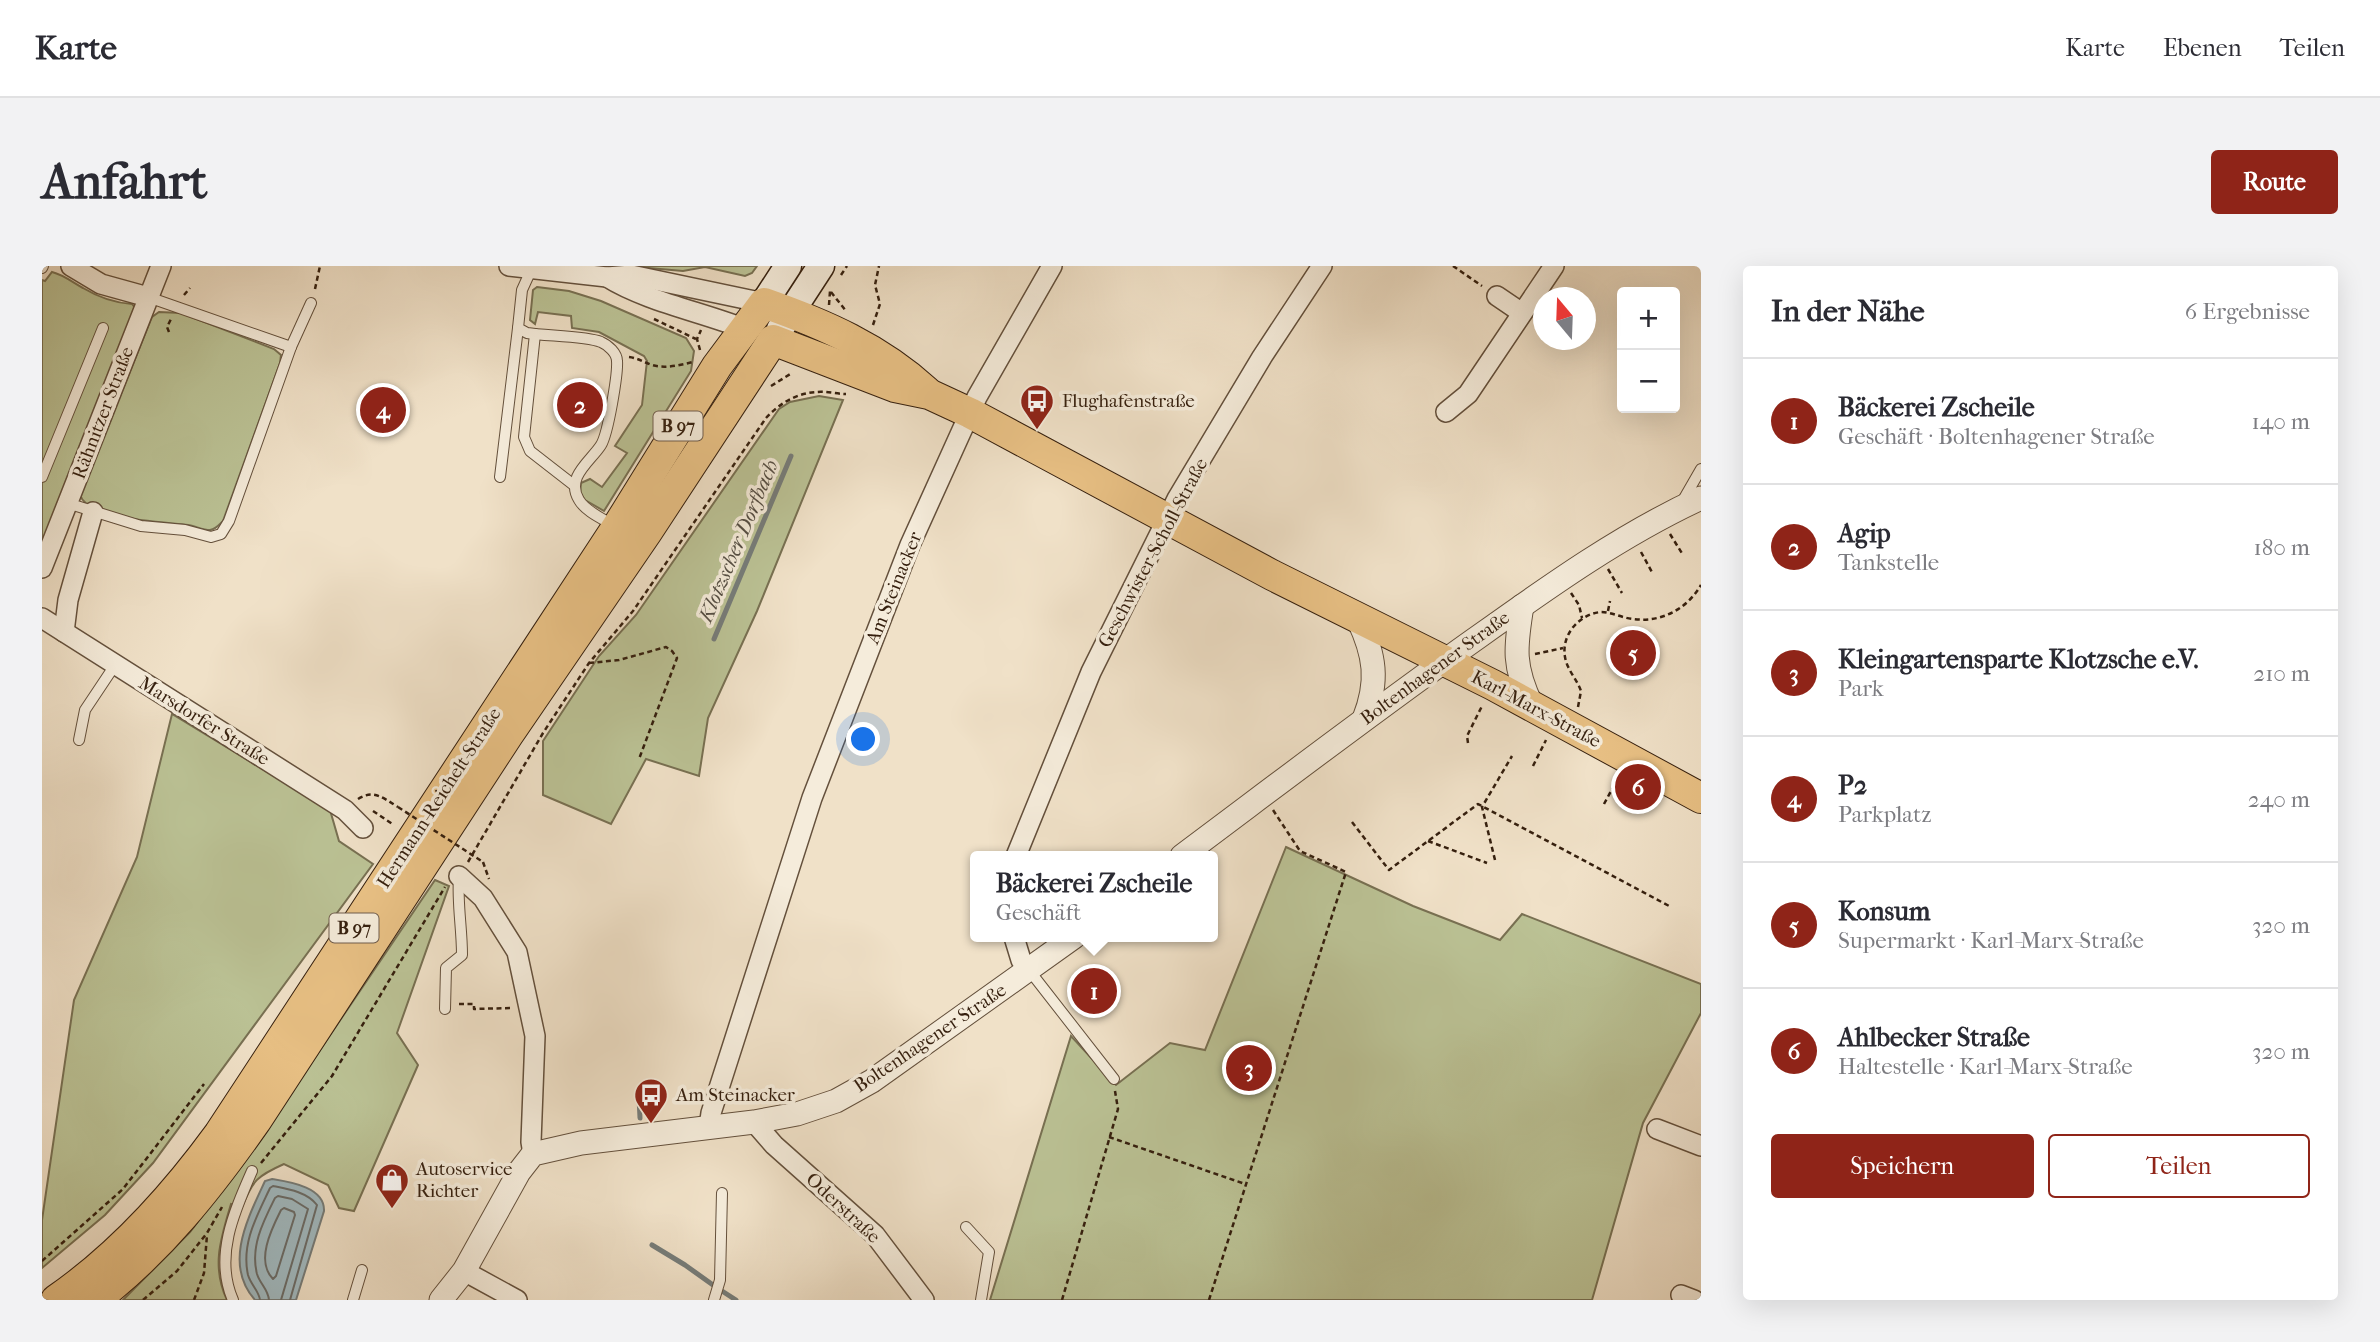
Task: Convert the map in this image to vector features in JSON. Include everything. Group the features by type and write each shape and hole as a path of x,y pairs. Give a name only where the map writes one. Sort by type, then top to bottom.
{"main road":[{"name":"Hermann-Reichelt-Straße","path":"95,1300 150,1252 189,1212 256,1121 508,735 773,340 788,266"},
{"name":"Hermann-Reichelt-Straße","path":"56,1300 117,1251 159,1210 219,1134 617,527 695,401 745,329 778,307 821,266"},
{"path":"778,307 864,344 901,368 929,394"},
{"path":"745,329 895,387 929,394 970,413 1358,619 1445,660"},
{"name":"Karl-Marx-Straße","path":"1445,660 1701,798"}],"street":[{"path":"71,266 101,284 148,297"},
{"name":"Rähnitzer Straße","path":"42,568 161,266"},
{"path":"509,266 607,277 631,275 778,307"},
{"name":"Am Steinacker","path":"709,1127 711,1113 812,798 910,545 970,413 1052,266"},
{"name":"Geschwister-Scholl-Straße","path":"1018,851 1091,671 1167,519 1262,357 1322,266"},
{"path":"1446,412 1468,394 1554,266"},
{"path":"607,277 625,289 708,314 745,329"},
{"path":"1497,296 1522,313"},
{"name":"Boltenhagener Straße","path":"1189,851 1364,719 1522,606 1584,564 1678,508 1701,498"},
{"path":"64,632 68,600 93,512"},
{"path":"1522,606 1517,637 1517,668 1532,706"},
{"name":"Marsdorfer Straße","path":"42,618 345,810 363,828"},
{"path":"1358,619 1374,663 1373,689 1364,719"},
{"path":"441,1300 464,1271 519,1172 533,1154 531,1129 535,1036 517,952 483,898 459,876"},
{"path":"1016,942 1021,960 1029,970"},
{"name":"Boltenhagener Straße","path":"533,1154 581,1143 754,1122 797,1114 836,1101 872,1081 1067,942"},
{"name":"Oderstraße","path":"754,1122 774,1145 875,1235 924,1300"},
{"path":"1657,1129 1701,1146"},
{"path":"464,1271 517,1300"}],"lane":[{"path":"500,477 522,290 532,267"},
{"path":"148,297 291,347"},
{"path":"68,503 141,526 186,530 211,537 221,534 229,521 291,347 311,303"},
{"path":"42,477 103,328"},
{"path":"518,328 535,334 600,341 612,349 618,360 602,444 580,470 575,485 579,500 593,513 617,527"},
{"path":"535,334 524,437 530,451 575,485"},
{"path":"1678,508 1701,469"},
{"path":"79,740 85,710 115,665"},
{"path":"445,1007 446,968 462,956 462,916 457,904 459,876"},
{"path":"1029,970 1114,1079"},
{"path":"233,1300 225,1282 224,1253 237,1205 252,1171"},
{"path":"714,1300 720,1280 722,1193"},
{"path":"966,1227 989,1252 981,1300"},
{"path":"353,1300 362,1269"}],"path":[{"path":"311,303 320,266"},
{"path":"872,328 880,304 875,285 879,266"},
{"path":"1453,266 1497,296"},
{"path":"615,356 641,359 653,365 677,366 703,359"},
{"path":"252,1171 275,1147 332,1076 446,885 459,876 543,733 589,663 633,611 766,418 777,406 795,397 817,392 845,394 850,383"},
{"path":"1667,529 1683,555"},
{"path":"1637,545 1653,574"},
{"path":"1606,566 1622,593"},
{"path":"1576,710 1581,691 1567,664 1564,648 1568,634 1582,618 1608,613 1632,619 1661,618 1687,603 1701,585"},
{"path":"1569,590 1579,605 1582,618"},
{"path":"1608,613 1610,601"},
{"path":"589,663 619,660 666,647 677,658 639,759"},
{"path":"1533,654 1564,648"},
{"path":"1468,743 1467,736 1482,706"},
{"path":"1533,766 1545,743"},
{"path":"1495,860 1482,807 1512,756"},
{"path":"1604,804 1619,777"},
{"path":"366,794 376,793 483,862 489,880"},
{"path":"355,800 401,829"},
{"path":"1352,821 1389,870 1478,804 1671,907"},
{"path":"1209,1300 1346,872 1300,851 1269,805"},
{"path":"1428,841 1486,863"},
{"path":"445,1007 474,1004 474,1009 520,1008"},
{"path":"1062,1300 1118,1109 1114,1079"},
{"path":"42,1261 123,1189 204,1084"},
{"path":"1109,1137 1246,1185"},
{"path":"143,1300 177,1271 207,1233 223,1206"},
{"path":"194,1300 204,1273 207,1233"}],"green space":[{"path":"626,266 757,266 752,273 745,276 705,267 683,271"},
{"path":"52,272 95,294 132,304 136,309 42,544 42,280 45,281"},
{"path":"537,287 569,291 601,301 686,338 694,351 691,371 604,511 585,500 580,493 581,483 590,479 602,487 627,453 615,446 642,405 647,361 644,356 599,332 572,328 571,316 538,312 535,324 530,320 533,290"},
{"path":"159,312 181,313 274,349 281,355 223,521 210,530 111,515 86,503 80,495 152,317"},
{"path":"819,396 843,400 757,611 708,718 699,776 646,759 611,824 543,795 543,741 599,656 636,615 779,409 790,402"},
{"path":"172,714 330,810 339,841 373,864 153,1163 105,1215 42,1268 42,1220 74,1000 137,857"},
{"path":"1286,847 1413,906 1500,940 1522,914 1701,984 1701,1013 1643,1123 1592,1300 990,1300 1071,1036 1116,1085 1170,1043 1205,1050"},
{"path":"435,880 449,886 397,1033 418,1065 354,1211 339,1208 328,1185 284,1164 257,1180 242,1207 231,1204 219,1252 219,1275 227,1300 123,1300 190,1232 255,1146"}],"water":[{"path":"272,1179 305,1187 319,1196 323,1203 324,1211 296,1300 255,1300 241,1271 240,1256 246,1225 265,1181"}],"waterway":[{"name":"Klotzscher Dorfbach","path":"714,639 791,456"},
{"name":"Klotzscher Dorfbach","path":"639,1097 640,1118"},
{"name":"Klotzscher Dorfbach","path":"652,1245 713,1285"},
{"name":"Klotzscher Dorfbach","path":"722,1291 736,1300"}],"place":[{"name":"Agip","path":"580,405"},
{"name":"P2","path":"383,410"},
{"name":"Flughafenstraße","path":"1037,431"},
{"name":"Konsum","path":"1633,653"},
{"name":"Ahlbecker Straße","path":"1638,787"},
{"name":"Bäckerei Zscheile","path":"1094,991"},
{"name":"Kleingartensparte Klotzsche e.V.","path":"1249,1068"},
{"name":"Am Steinacker","path":"651,1125"},
{"name":"Autoservice Richter","path":"392,1210"}]}
